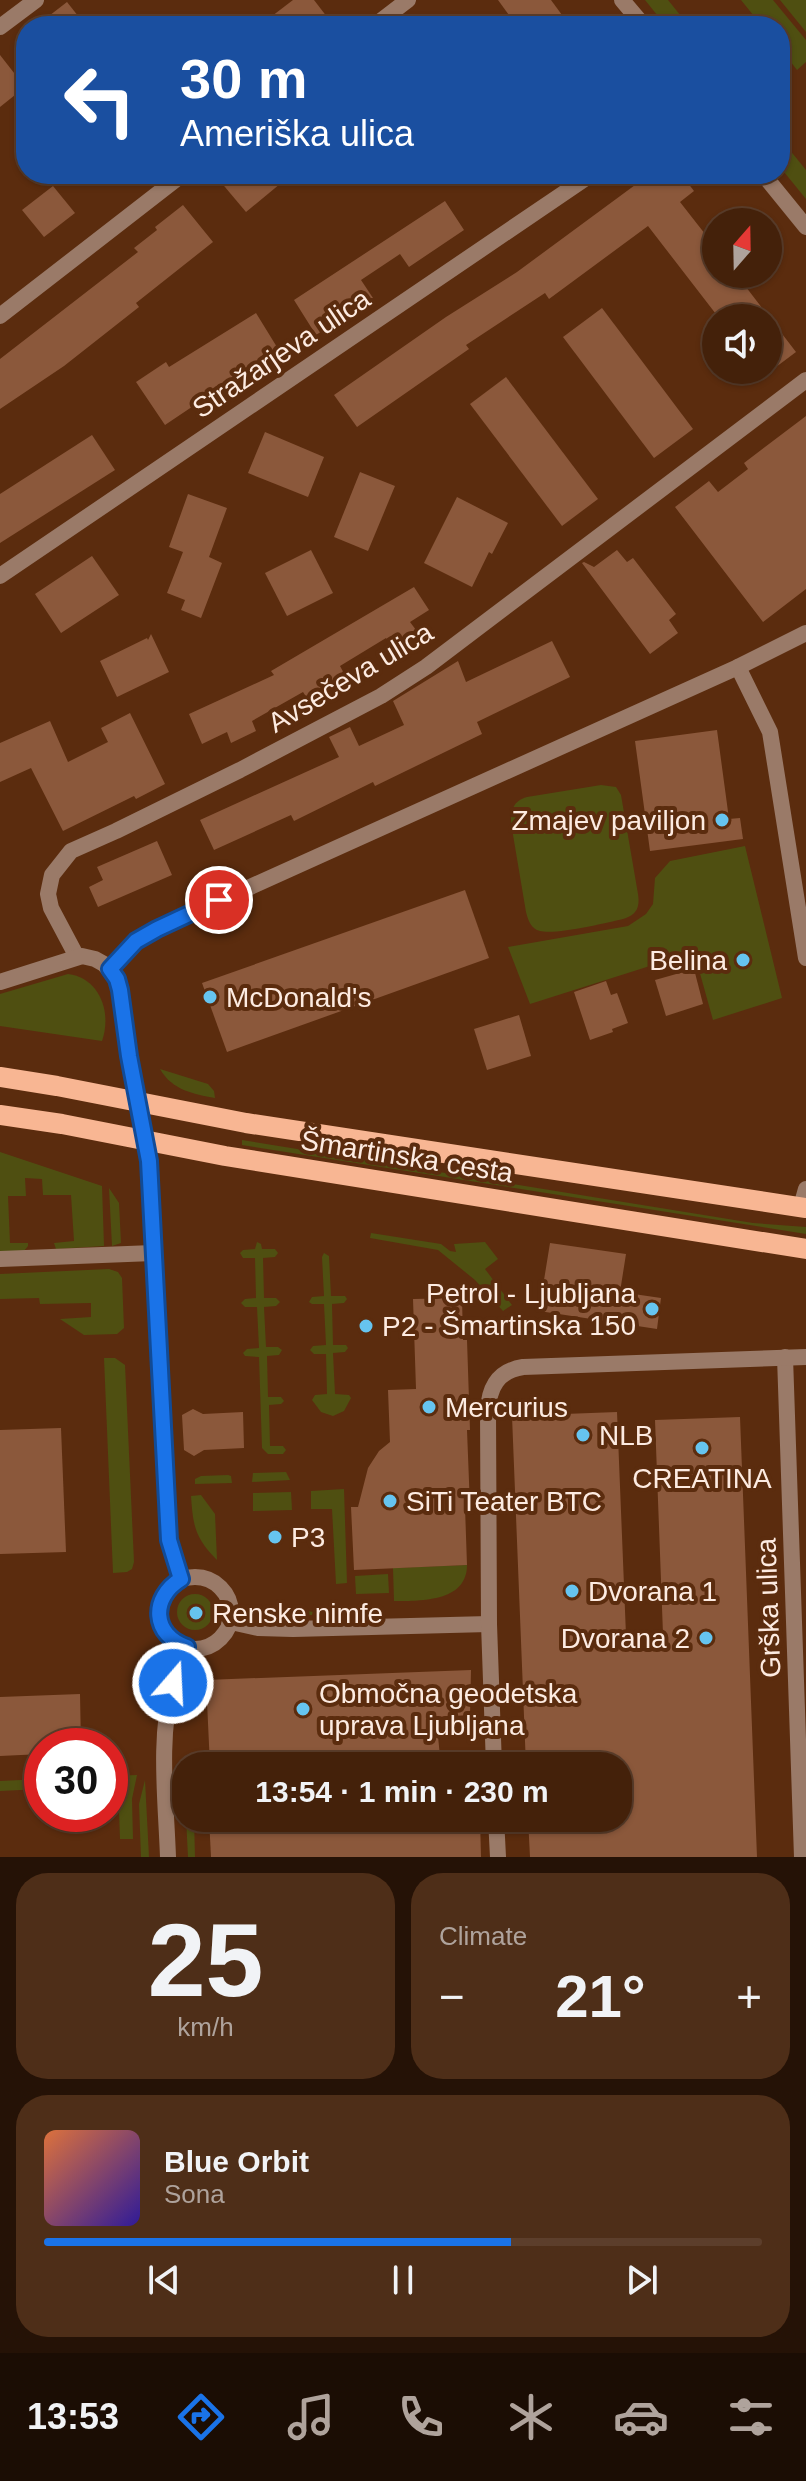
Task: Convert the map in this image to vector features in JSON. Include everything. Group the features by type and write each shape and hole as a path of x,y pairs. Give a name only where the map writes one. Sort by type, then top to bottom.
{"main road":[{"name":"Šmartinska cesta","path":"0,1077 246,1123 804,1201"},
{"name":"Šmartinska cesta","path":"0,1115 225,1156 806,1249"}],"street":[{"path":"0,27 36,0"},
{"path":"387,16 408,0"},
{"path":"622,0 636,16"},
{"path":"0,316 170,184"},
{"name":"Stražarjeva ulica","path":"0,576 577,184"},
{"path":"771,184 806,227"},
{"name":"Avsečeva ulica","path":"77,957 51,908 48,894 52,875 71,851 240,770 381,696 714,452 806,380"},
{"path":"110,969 136,941 157,929 738,667 806,633"},
{"path":"738,667 770,732 806,958"},
{"path":"0,982 77,957 95,959 110,969 117,979 145,1140 152,1205 169,1540 181,1579"},
{"path":"0,1259 153,1253"},
{"name":"Grška ulica","path":"785,1357 802,1857"},
{"path":"494,1752 489,1624 488,1405 500,1375 523,1367 806,1357"},
{"path":"196,1577 217,1585 230,1602 231,1622 219,1641 201,1648 187,1647 167,1636 159,1618 161,1601 181,1579 196,1577"},
{"path":"231,1622 258,1628 293,1629 489,1624"},
{"path":"168,1857 166,1725 173,1683 187,1647"},
{"path":"497,1832 498,1857"}],"shaded area":[{"path":"645,0 668,0 681,16 658,16"},
{"path":"741,0 773,0 786,16 754,16"},
{"path":"780,0 806,0 806,32"},
{"path":"790,21 806,40 806,62 797,70 790,61"},
{"path":"790,150 806,170 806,199 790,179"},
{"path":"601,785 616,787 621,795 638,894 636,910 628,917 593,926 547,932 537,930 530,924 526,912 511,823 514,807 527,797"},
{"path":"745,846 782,998 713,1020 694,952 530,1004 508,947 628,926 646,914 653,904 655,878 670,861"},
{"path":"68,974 88,982 101,998 105,1019 102,1041 0,1026 0,994"},
{"path":"160,1069 208,1084 215,1098 191,1093 177,1086"},
{"path":"242,1140 753,1223 806,1227 806,1234 242,1145"},
{"path":"0,1152 102,1186 104,1246 56,1249 54,1243 74,1241 71,1195 43,1195 42,1179 25,1178 26,1196 8,1196 10,1243 28,1243 28,1246 24,1251 0,1251"},
{"path":"109,1188 119,1203 121,1243 112,1246"},
{"path":"371,1233 441,1244 456,1252 454,1244 485,1242 498,1259 485,1269 512,1305 503,1311 475,1280 438,1250 370,1238"},
{"path":"257,1242 262,1249 275,1249 278,1253 275,1257 263,1258 264,1298 276,1298 280,1302 276,1306 264,1307 266,1347 282,1350 279,1355 267,1356 268,1397 281,1397 284,1401 269,1405 270,1446 283,1446 286,1450 283,1454 268,1454 262,1448 259,1357 245,1356 243,1353 247,1349 259,1348 257,1307 245,1307 241,1303 245,1299 256,1298 255,1258 243,1258 240,1253 255,1249"},
{"path":"324,1253 329,1256 331,1296 345,1296 347,1299 344,1303 332,1304 333,1345 346,1345 348,1348 345,1352 333,1353 335,1394 349,1395 351,1398 344,1411 333,1416 321,1412 312,1400 315,1395 327,1394 326,1354 314,1354 310,1350 313,1346 326,1345 324,1304 309,1302 312,1297 324,1296"},
{"path":"109,1269 118,1272 122,1278 124,1328 117,1334 84,1335 60,1319 91,1317 91,1303 40,1304 39,1298 0,1299 0,1274"},
{"path":"104,1358 115,1358 125,1365 134,1562 127,1572 113,1573"},
{"path":"286,1472 290,1480 252,1482 253,1473"},
{"path":"228,1475 232,1483 195,1484 195,1479 201,1476"},
{"path":"344,1489 347,1583 336,1584 332,1509 311,1509 311,1491"},
{"path":"291,1492 292,1510 253,1511 253,1493"},
{"path":"201,1495 215,1514 217,1560 204,1545 194,1524 191,1496"},
{"path":"467,1565 465,1577 451,1593 417,1601 394,1601 393,1568"},
{"path":"388,1574 389,1593 356,1594 355,1576"},
{"path":"195,1594 208,1599 213,1612 208,1625 195,1630 182,1625 177,1612 182,1599"},
{"path":"294,1608 313,1612 312,1615 285,1615 263,1609"},
{"path":"128,1775 137,1775 132,1799 133,1839 120,1839 120,1832 128,1832"},
{"path":"24,1780 24,1790 0,1791 0,1781"},
{"path":"145,1780 149,1857 141,1857 139,1804"},
{"path":"187,1832 194,1832 195,1857 188,1857"}],"building":[{"path":"293,0 314,0 326,16 272,16"},
{"path":"498,0 551,0 562,15 561,16 510,16"},
{"path":"67,2 78,16 49,16"},
{"path":"0,55 16,75 16,94 0,107"},
{"path":"222,184 280,184 246,212"},
{"path":"636,184 689,184 694,191 680,202 702,230 702,288 747,288 759,304 708,304 648,226 549,299 545,293 466,345 469,349 357,427 334,395 517,272"},
{"path":"53,186 75,213 44,237 22,210"},
{"path":"445,201 464,230 409,267 400,254 361,280 373,298 316,335 294,300"},
{"path":"183,205 213,242 136,303 139,307 64,366 0,409 0,359 138,252 134,248"},
{"path":"602,308 693,429 654,458 563,337"},
{"path":"256,313 280,352 165,425 136,382 166,362 169,367"},
{"path":"782,334 796,352 782,362"},
{"path":"506,377 598,499 562,526 470,404"},
{"path":"806,416 806,589 763,622 675,507 709,481 718,492 748,469 744,463"},
{"path":"265,432 324,457 308,497 248,473"},
{"path":"92,435 115,470 0,543 0,494"},
{"path":"360,472 395,486 368,551 334,537"},
{"path":"188,494 227,508 209,557 222,563 201,618 181,610 185,600 167,593 183,552 169,547"},
{"path":"457,497 508,523 472,587 424,563"},
{"path":"311,550 333,593 287,616 265,573"},
{"path":"617,550 627,562 633,558 676,614 669,620 678,633 650,654 582,563 594,567"},
{"path":"92,556 119,595 61,633 35,594"},
{"path":"414,587 429,610 410,622 416,630 392,646 386,638 340,666 347,679 309,701 303,692 252,721 256,731 231,743 227,732 202,744 189,714 274,675 271,671"},
{"path":"151,634 169,672 117,697 100,661 148,640"},
{"path":"552,641 570,677 477,722 482,734 375,786 373,782 294,821 291,815 214,850 200,820 339,757 329,737 350,727 359,746 404,725 393,701 458,661 466,682"},
{"path":"130,713 165,784 63,831 31,768 0,782 0,743 50,721 68,762 108,742 101,728"},
{"path":"717,730 729,819 740,818 743,839 650,851 635,741"},
{"path":"157,841 172,875 98,907 89,887 103,880 97,867"},
{"path":"465,890 489,958 227,1052 202,983"},
{"path":"694,969 703,1004 666,1016 655,980"},
{"path":"606,981 611,995 617,993 628,1023 590,1040 574,992"},
{"path":"519,1015 531,1056 487,1070 474,1029"},
{"path":"550,1243 626,1254 620,1292 661,1298 657,1329 539,1311"},
{"path":"462,1298 463,1340 467,1340 470,1430 467,1430 470,1507 465,1507 467,1565 354,1570 351,1507 358,1507 368,1468 379,1451 390,1442 388,1390 416,1389 413,1299"},
{"path":"193,1409 203,1414 243,1412 244,1448 204,1450 194,1456 184,1450 182,1415"},
{"path":"617,1412 626,1635 663,1634 655,1420 740,1417 757,1857 530,1857 529,1832 632,1832 632,1752 525,1752 512,1416"},
{"path":"61,1428 66,1552 0,1554 0,1430"},
{"path":"471,1670 470,1715 436,1717 440,1752 209,1752 206,1680"},
{"path":"80,1694 81,1728 24,1728 24,1755 0,1756 0,1697"},
{"path":"210,1832 480,1832 481,1857 211,1857"}],"place":[{"name":"Zmajev paviljon","path":"722,820"},
{"name":"Belina","path":"743,960"},
{"name":"McDonald's","path":"210,997"},
{"name":"Petrol - Ljubljana - Šmartinska 150","path":"652,1309"},
{"name":"P2","path":"366,1326"},
{"name":"Mercurius","path":"429,1407"},
{"name":"NLB","path":"583,1435"},
{"name":"CREATINA","path":"702,1448"},
{"name":"SiTi Teater BTC","path":"390,1501"},
{"name":"P3","path":"275,1537"},
{"name":"Dvorana 1","path":"572,1591"},
{"name":"Renske nimfe","path":"196,1613"},
{"name":"Dvorana 2","path":"706,1638"},
{"name":"Območna geodetska uprava Ljubljana","path":"303,1709"}],"route":[{"path":"173,1683 187,1647 167,1636 159,1618 161,1601 166,1592 181,1579 169,1540 149,1161 120,990 110,969 136,941 219,900"}]}
